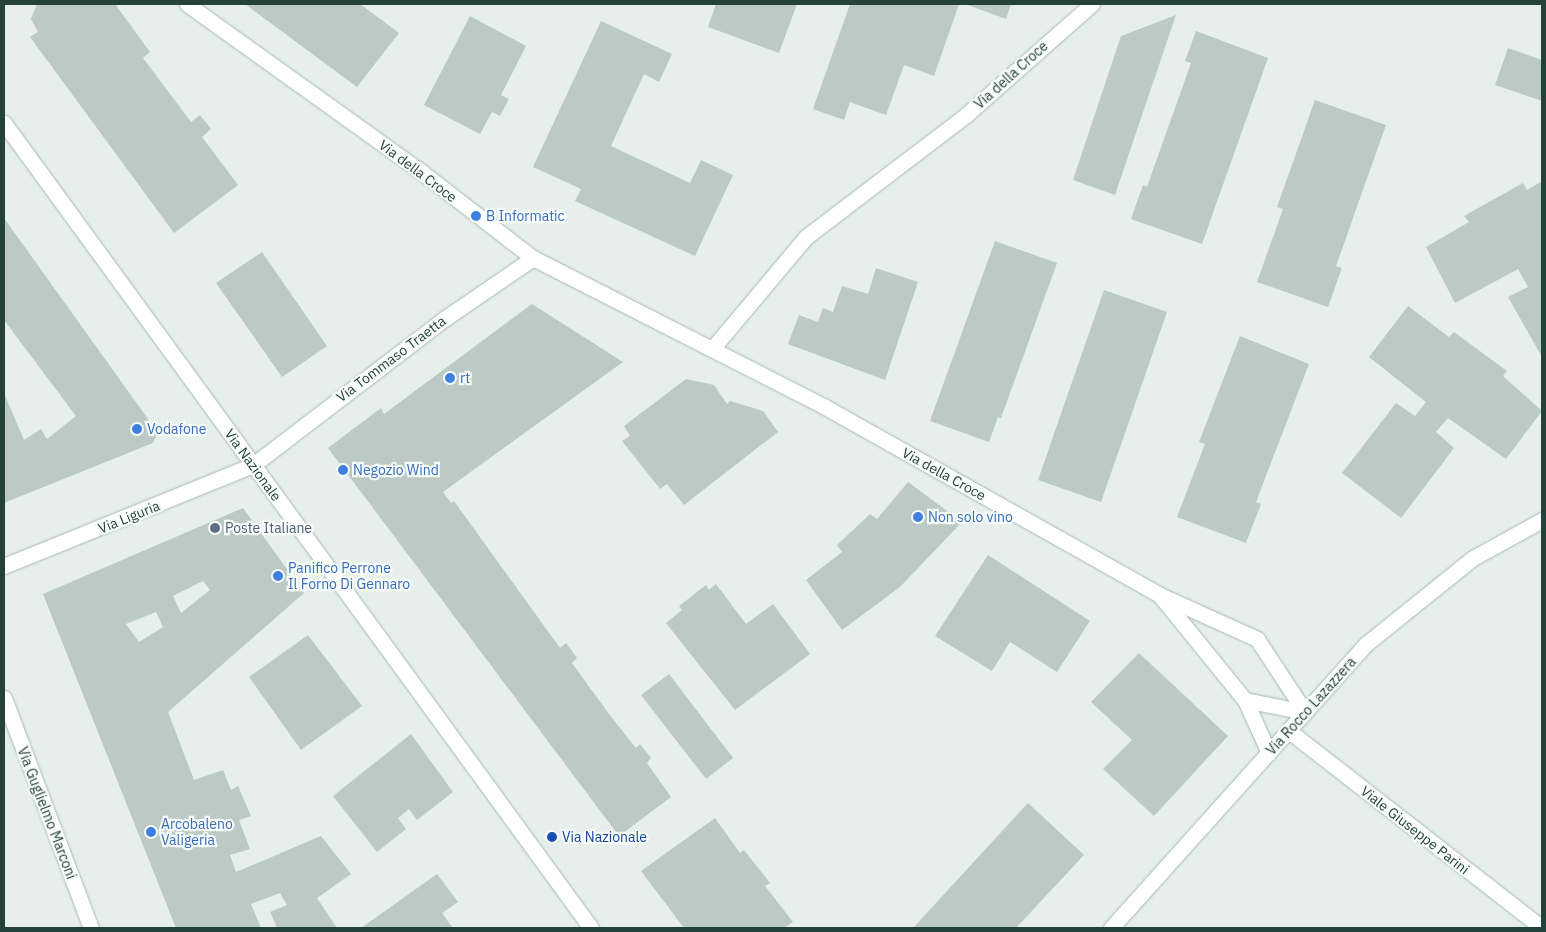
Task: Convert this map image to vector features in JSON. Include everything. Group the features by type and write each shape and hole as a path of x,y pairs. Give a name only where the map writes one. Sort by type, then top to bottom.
{"street":[{"name":"Via della Croce","path":"187,4 419,170 533,258 825,407 1160,594 1257,639 1305,712"},
{"name":"Via della Croce","path":"712,349 806,237 966,115 1092,4"},
{"name":"Via Nazionale","path":"4,123 591,928"},
{"name":"Via Tommaso Traetta","path":"253,466 444,319 533,258"},
{"name":"Via Liguria","path":"4,566 253,466"},
{"name":"Via Rocco Lazazzera","path":"1111,928 1374,638 1473,558 1542,520"},
{"path":"1160,594 1245,700 1270,752"},
{"name":"Via Guglielmo Marconi","path":"4,698 91,928"},
{"path":"1245,700 1305,712"},
{"name":"Viale Giuseppe Parini","path":"1289,731 1542,928"}],"building":[{"path":"37,4 115,4 150,52 143,58 191,122 200,115 211,129 202,137 238,185 174,233 30,37 38,32 31,19"},
{"path":"245,4 360,4 399,33 357,87"},
{"path":"716,4 797,4 779,53 708,27"},
{"path":"850,4 959,4 934,76 904,65 886,115 850,102 844,120 813,109"},
{"path":"965,4 1011,4 1006,19"},
{"path":"1176,15 1115,195 1073,180 1121,36"},
{"path":"470,16 526,46 501,95 509,99 500,116 492,112 480,134 424,105"},
{"path":"601,21 672,54 659,82 644,74 611,146 690,183 701,160 733,175 695,256 575,201 581,189 533,167"},
{"path":"1196,31 1268,58 1202,244 1131,219 1143,185 1147,187 1191,63 1185,61"},
{"path":"1508,48 1542,60 1542,101 1495,85"},
{"path":"1315,100 1386,125 1336,266 1342,268 1328,307 1257,282 1283,209 1277,207"},
{"path":"1542,181 1542,357 1508,297 1528,287 1518,269 1455,303 1426,247 1469,222 1464,216 1523,183 1527,190"},
{"path":"4,218 158,433 153,443 4,503 4,393 24,440 41,429 47,439 76,416 4,320"},
{"path":"995,241 1057,263 1001,418 998,417 989,442 930,421"},
{"path":"262,252 327,346 282,377 216,283"},
{"path":"876,268 918,282 885,380 788,344 799,315 818,322 823,308 833,312 842,286 868,294"},
{"path":"1104,290 1167,312 1101,502 1038,480"},
{"path":"532,304 623,362 443,492 451,503 454,501 560,648 566,643 577,658 572,663 636,748 640,744 651,758 647,763 671,797 619,836 328,448 381,408 384,414"},
{"path":"1408,306 1449,337 1454,332 1507,371 1503,376 1542,411 1506,459 1448,418 1436,432 1454,448 1401,518 1342,473 1396,403 1415,416 1426,402 1369,357"},
{"path":"1240,336 1309,364 1256,502 1261,504 1246,543 1177,517 1205,444 1199,442"},
{"path":"686,379 714,385 727,404 730,401 763,411 778,432 684,505 667,484 660,489 622,441 630,436 624,426"},
{"path":"908,482 962,522 900,587 842,630 806,580 842,552 837,545 870,514 877,519"},
{"path":"243,508 304,593 168,712 194,780 223,770 231,790 238,786 251,816 239,820 250,849 230,855 236,872 321,836 351,874 317,898 337,928 277,928 270,912 287,905 280,893 251,904 261,928 176,928 43,594","holes":["203,581 210,590 181,613 173,596","156,612 163,627 139,642 126,624"]},
{"path":"988,555 1090,621 1057,672 1010,642 992,671 935,636"},
{"path":"716,584 746,624 773,604 810,654 735,710 666,623 682,610 679,606 706,585 709,590"},
{"path":"308,635 362,706 301,750 249,677"},
{"path":"1139,653 1228,736 1154,816 1103,769 1132,740 1091,702"},
{"path":"669,674 733,758 706,779 641,695"},
{"path":"411,734 453,792 417,820 409,809 398,818 406,829 377,852 333,796"},
{"path":"1028,803 1084,855 1016,928 913,928"},
{"path":"715,818 740,853 744,850 770,883 765,886 793,922 784,928 684,928 641,871"},
{"path":"437,874 458,902 442,913 453,928 361,928"}],"place":[{"name":"B Informatic","path":"476,216"},
{"name":"rt","path":"450,378"},
{"name":"Vodafone","path":"137,429"},
{"name":"Negozio Wind","path":"343,470"},
{"name":"Non solo vino","path":"918,517"},
{"name":"Poste Italiane","path":"215,528"},
{"name":"Panifico Perrone Il Forno Di Gennaro","path":"278,576"},
{"name":"Arcobaleno Valigeria","path":"151,832"},
{"name":"Via Nazionale","path":"552,837"}]}
